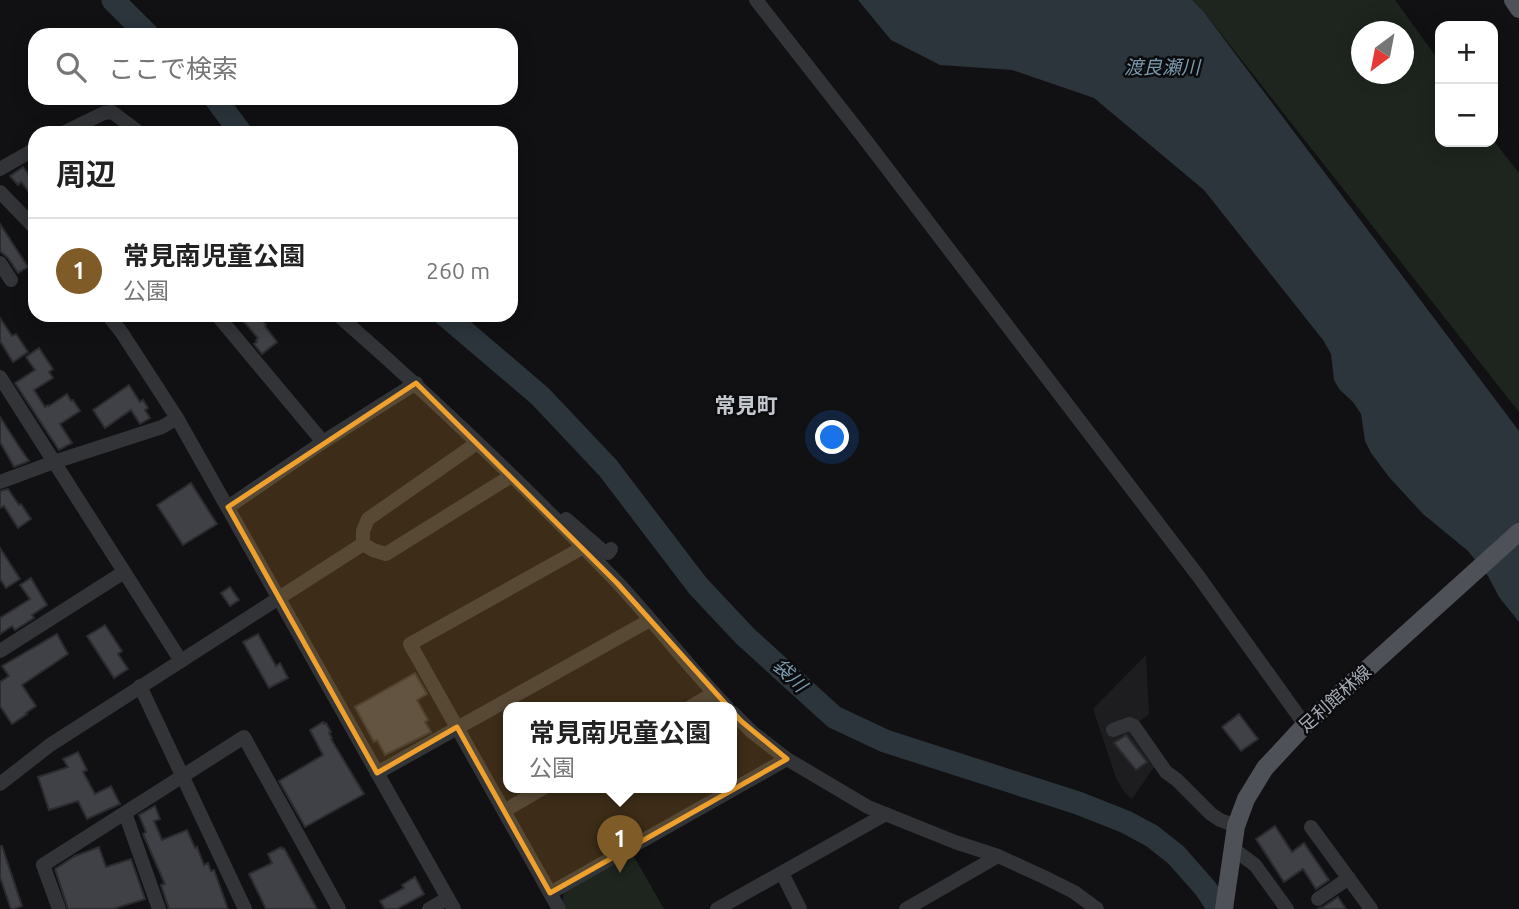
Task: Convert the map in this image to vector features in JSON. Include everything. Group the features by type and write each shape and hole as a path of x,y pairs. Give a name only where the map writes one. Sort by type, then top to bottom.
{"main road":[{"path":"1513,0 1519,9"},
{"name":"足利館林線","path":"1224,909 1236,826 1246,799 1272,760 1311,721 1519,532"}],"street":[{"path":"756,0 1311,721"},
{"path":"77,126 104,113 111,113 130,126"},
{"path":"0,169 28,153"},
{"path":"0,192 28,221"},
{"path":"0,263 11,280"},
{"path":"113,322 177,418 451,904 429,909"},
{"path":"223,322 323,442"},
{"path":"346,322 416,383 530,495 617,583 722,702"},
{"path":"0,377 181,661"},
{"path":"228,507 416,383"},
{"path":"0,482 162,426 177,418"},
{"path":"363,544 363,531 368,519 477,443"},
{"path":"363,544 386,554 511,476"},
{"path":"530,495 556,511 603,551 608,553 611,549"},
{"path":"0,784 50,745 363,544"},
{"path":"559,909 410,644 582,548"},
{"path":"0,652 124,572"},
{"path":"377,773 650,620"},
{"path":"140,687 245,909"},
{"path":"699,702 714,693"},
{"path":"737,717 787,759 868,807 998,856 1060,884 1092,908"},
{"path":"1113,730 1129,724 1134,726 1166,772 1211,814 1236,826"},
{"path":"59,909 43,865 244,737 339,909"},
{"path":"737,787 787,759"},
{"path":"503,811 534,793"},
{"path":"550,893 727,793"},
{"path":"125,813 159,909"},
{"path":"717,909 886,814"},
{"path":"1311,827 1371,909"},
{"path":"1232,850 1255,865 1287,909"},
{"path":"906,909 998,856"},
{"path":"782,873 800,909"},
{"path":"1318,899 1349,878"}],"highlighted area":[{"path":"416,383 617,583 741,721 787,759 550,893 457,727 377,773 228,507"}],"shaded area":[{"path":"1192,0 1395,0 1410,21 1351,21 1351,84 1414,84 1414,26 1435,55 1435,147 1498,146 1519,173 1519,412"},
{"path":"1146,655 1149,714 1128,730 1154,767 1132,799 1124,792 1116,778 1093,709"},
{"path":"632,853 664,909 564,909 564,892"}],"water":[{"name":"渡良瀬川","path":"858,0 1192,0 1203,11 1519,431 1519,622 1468,551 1423,514 1371,453 1365,441 1361,414 1334,380 1331,354 1323,340 1204,190 1094,98 1012,70 940,65 891,40"}],"building":[{"path":"23,167 28,173 28,191 21,182 18,185 10,176"},
{"path":"0,224 28,267 18,273 0,251"},
{"path":"0,318 12,336 16,334 28,352 13,362 0,341"},
{"path":"244,322 264,322 277,342 262,354 254,344 258,338"},
{"path":"39,348 53,369 49,372 53,378 34,390 45,407 67,394 80,411 60,424 72,443 59,450 15,383 35,370 26,357"},
{"path":"129,385 140,402 143,400 150,418 140,424 131,410 105,428 93,410"},
{"path":"0,417 29,461 14,467 0,442"},
{"path":"191,483 217,524 183,545 157,505"},
{"path":"8,489 31,519 18,528 4,506 0,508 0,491"},
{"path":"0,548 20,579 6,588 0,579"},
{"path":"31,578 47,605 32,615 34,618 15,630 12,626 0,634 0,618 30,599 20,585"},
{"path":"230,587 239,600 230,606 221,593"},
{"path":"105,625 122,651 118,654 128,669 114,678 87,636"},
{"path":"57,634 68,654 22,685 36,706 12,724 0,706 0,682 9,676 2,666"},
{"path":"258,634 276,666 280,663 288,678 269,688 243,642"},
{"path":"415,673 427,694 417,700 431,732 385,755 377,740 374,742 355,707"},
{"path":"1239,714 1258,739 1241,751 1222,727"},
{"path":"323,722 326,723 331,739 364,794 305,827 279,781 323,755 310,730"},
{"path":"1126,735 1147,762 1136,770 1114,743"},
{"path":"78,752 87,770 83,772 95,794 111,786 120,804 87,819 78,801 49,810 38,777 68,767 63,759"},
{"path":"155,806 160,819 154,821 162,840 187,830 204,865 208,863 211,871 214,870 228,909 169,909 161,885 165,884 143,834 146,832 139,815"},
{"path":"1275,826 1292,852 1304,843 1329,880 1316,889 1303,869 1284,882 1256,839"},
{"path":"0,846 22,906 14,909 11,909 0,877"},
{"path":"99,847 106,867 131,859 145,899 113,909 68,909 55,869 75,856"},
{"path":"281,847 317,909 266,909 249,874 272,863 268,854"},
{"path":"415,877 424,894 397,909 385,909 380,901 404,888 402,885"},
{"path":"1338,897 1346,909 1317,909 1323,907"}],"waterway":[{"name":"袋川","path":"113,0 141,28"},
{"name":"袋川","path":"220,105 236,126"},
{"name":"袋川","path":"453,322 540,396 608,468 698,586 745,636 834,717 885,741 1078,803 1126,822 1152,836 1176,855 1206,889 1219,909"}],"place":[{"name":"常見南児童公園","path":"620,873"}],"district":[{"name":"常見町","path":"746,406"}]}
